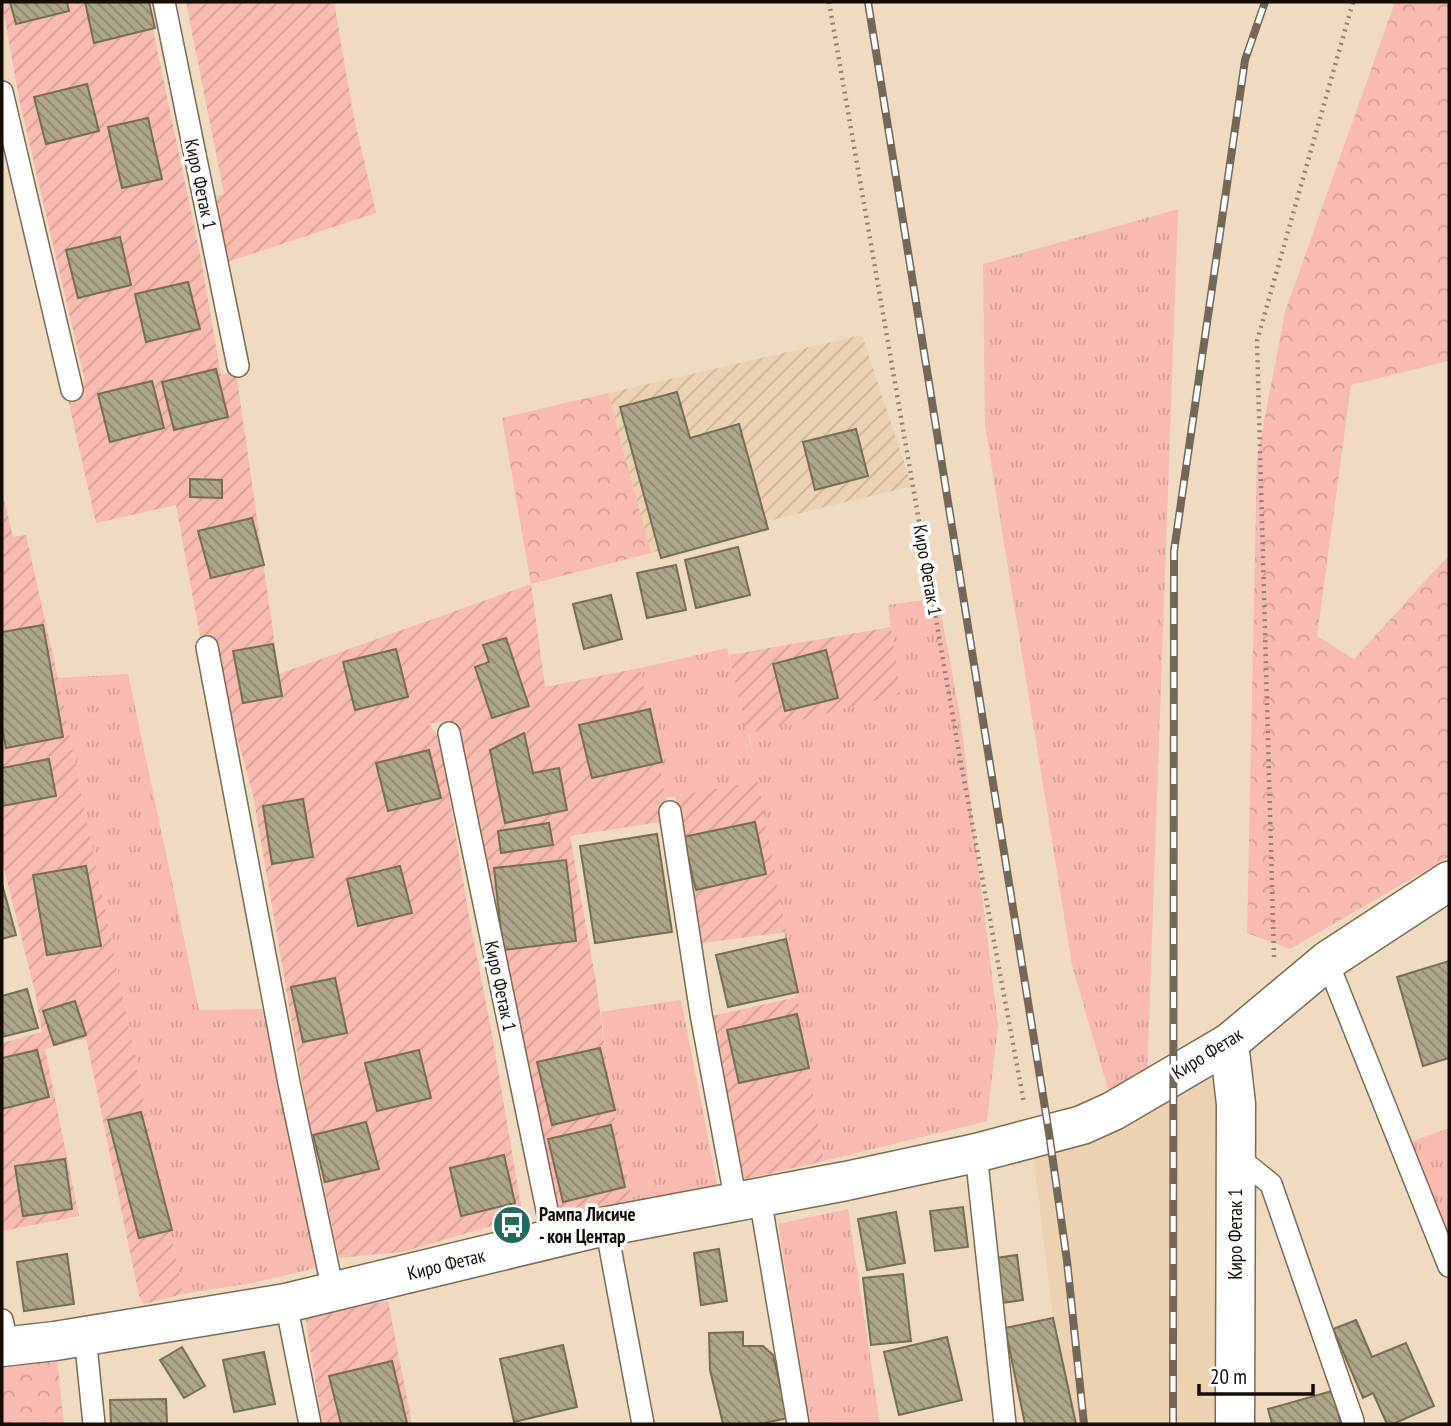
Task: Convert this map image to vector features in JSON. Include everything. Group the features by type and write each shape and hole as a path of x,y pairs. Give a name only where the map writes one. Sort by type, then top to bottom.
{"main road":[{"name":"Киро Фетак","path":"4,1338 85,1336 286,1303 606,1226 976,1153 1092,1121 1229,1044 1327,961 1449,881"},
{"name":"Киро Фетак 1","path":"1229,1044 1236,1104 1235,1424"},
{"path":"1174,1074 1201,1076 1216,1082 1236,1104"}],"lane":[{"name":"Киро Фетак 1","path":"164,2 238,366"},
{"path":"2,92 72,390"},
{"path":"207,647 289,1083 333,1292"},
{"name":"Киро Фетак 1","path":"449,733 553,1238"},
{"path":"670,812 701,1014 748,1200 798,1424"},
{"path":"1327,961 1449,1266"},
{"path":"976,1153 1005,1424"},
{"path":"1235,1155 1271,1184 1353,1422"},
{"path":"606,1226 643,1424"},
{"path":"286,1303 310,1424"},
{"path":"85,1336 94,1424"}],"path":[{"name":"Киро Фетак 1","path":"829,2 960,758 1031,1138"},
{"path":"1276,1004 1257,341 1353,2"}],"shaded area":[{"path":"862,335 912,486 739,528 651,553 608,393"},
{"path":"1201,1076 1216,1082 1235,1424 1066,1424 1031,1138"}],"green space":[{"path":"2,2 147,2 200,254 221,375 236,371 279,674 531,584 545,687 640,668 666,798 667,821 570,836 596,982 613,1107 633,1205 544,1216 459,738 447,720 429,724 440,739 523,1217 402,1252 339,1258 306,1105 253,795 210,641 201,641 176,505 96,523 65,386 85,381 19,99"},
{"path":"186,2 334,2 353,113 376,213 221,264 206,199 224,194"},
{"path":"1395,2 1449,2 1449,361 1351,385 1317,636 1354,659 1449,555 1449,857 1290,949 1247,933 1257,458 1285,312"},
{"path":"1178,209 1147,1076 1108,1089 1072,965 985,425 983,264"},
{"path":"608,393 651,553 531,584 502,418"},
{"path":"2,491 13,537 26,535 58,678 183,1294 144,1304 139,1296 86,1038 45,1049 79,1216 2,1231 2,1043 42,1032 35,992 2,860"},
{"path":"938,598 960,715 998,1025 987,1121 824,1161 758,781 666,798 640,668 727,648 754,758 749,732 899,694 888,605"},
{"path":"891,627 900,694 747,734 729,655"},
{"path":"128,674 199,1010 270,1009 321,1267 252,1283 183,1294 58,678"},
{"path":"758,781 786,932 702,943 675,796"},
{"path":"797,997 824,1161 745,1179 738,1158 712,1016"},
{"path":"681,1000 718,1188 633,1205 613,1107 601,1012"},
{"path":"1449,1128 1449,1252 1402,1145"},
{"path":"848,1209 880,1424 810,1424 778,1224"},
{"path":"388,1301 412,1424 322,1424 305,1315"},
{"path":"55,1341 64,1424 2,1424 2,1347"}],"building":[{"path":"10,2 67,2 69,11 16,24"},
{"path":"85,2 149,2 155,28 94,43"},
{"path":"87,84 99,131 46,144 34,97"},
{"path":"148,118 162,179 122,188 108,127"},
{"path":"120,237 131,285 78,298 66,250"},
{"path":"188,282 200,329 146,342 135,294"},
{"path":"216,369 228,417 174,430 162,382"},
{"path":"152,381 164,428 110,442 98,394"},
{"path":"677,392 690,438 739,424 768,529 661,558 620,407"},
{"path":"856,429 868,476 815,490 803,442"},
{"path":"190,479 222,480 222,498 190,497"},
{"path":"252,518 264,565 211,578 198,531"},
{"path":"738,547 750,595 696,608 685,560"},
{"path":"676,565 686,610 647,618 637,573"},
{"path":"611,595 622,639 584,649 573,604"},
{"path":"43,625 63,737 6,748 2,727 2,632"},
{"path":"506,638 529,706 492,718 475,667 489,662 483,645"},
{"path":"273,644 282,696 243,703 233,651"},
{"path":"396,649 408,697 355,710 343,662"},
{"path":"826,650 838,698 785,711 773,664"},
{"path":"650,709 662,762 592,778 579,725"},
{"path":"524,733 533,773 559,768 567,810 505,823 490,750"},
{"path":"429,750 441,798 388,811 376,763"},
{"path":"49,759 56,796 2,806 2,768"},
{"path":"303,799 313,857 272,864 263,806"},
{"path":"755,822 766,874 696,890 683,837"},
{"path":"549,823 553,845 501,853 498,831"},
{"path":"657,834 672,932 595,943 580,846"},
{"path":"566,860 576,941 503,950 494,868"},
{"path":"86,866 101,946 47,955 33,875"},
{"path":"400,866 412,913 358,926 347,879"},
{"path":"2,884 16,935 2,939"},
{"path":"786,939 798,992 728,1007 716,955"},
{"path":"1449,961 1449,1058 1423,1066 1397,977"},
{"path":"335,978 347,1033 303,1042 291,987"},
{"path":"27,989 38,1028 2,1037 2,996"},
{"path":"75,1001 86,1035 54,1045 43,1011"},
{"path":"797,1014 809,1068 739,1083 727,1030"},
{"path":"600,1048 615,1110 552,1125 537,1062"},
{"path":"37,1050 49,1097 2,1109 2,1058"},
{"path":"419,1050 431,1098 377,1111 365,1063"},
{"path":"141,1112 172,1230 139,1238 108,1120"},
{"path":"366,1122 379,1169 325,1182 313,1135"},
{"path":"611,1125 625,1187 563,1202 548,1139"},
{"path":"504,1155 515,1203 461,1216 450,1168"},
{"path":"65,1159 72,1209 23,1216 15,1166"},
{"path":"963,1207 968,1247 935,1251 930,1211"},
{"path":"896,1212 905,1263 867,1270 858,1219"},
{"path":"719,1249 727,1301 701,1305 694,1253"},
{"path":"67,1254 74,1304 24,1311 17,1262"},
{"path":"1017,1255 1023,1300 1001,1303 995,1258"},
{"path":"903,1274 911,1341 871,1345 863,1278"},
{"path":"1053,1318 1076,1424 1025,1424 1005,1328"},
{"path":"1356,1320 1372,1357 1406,1343 1434,1406 1393,1424 1387,1424 1373,1393 1363,1398 1333,1329"},
{"path":"743,1332 743,1346 763,1346 773,1355 788,1418 760,1424 723,1424 710,1370 709,1333"},
{"path":"947,1337 962,1400 899,1415 884,1352"},
{"path":"563,1345 577,1407 514,1422 500,1359"},
{"path":"182,1347 205,1386 184,1398 160,1360"},
{"path":"264,1352 275,1404 234,1412 223,1360"},
{"path":"392,1361 407,1423 341,1424 329,1376"},
{"path":"1332,1391 1341,1424 1272,1424 1268,1409"},
{"path":"166,1399 167,1424 111,1424 110,1400"}],"railway":[{"path":"868,2 1049,1133 1067,1261 1084,1424"},
{"path":"1173,1424 1174,551 1245,60 1265,2"}],"place":[{"name":"Рампа Лисиче - кон Центар","path":"512,1225"}]}
